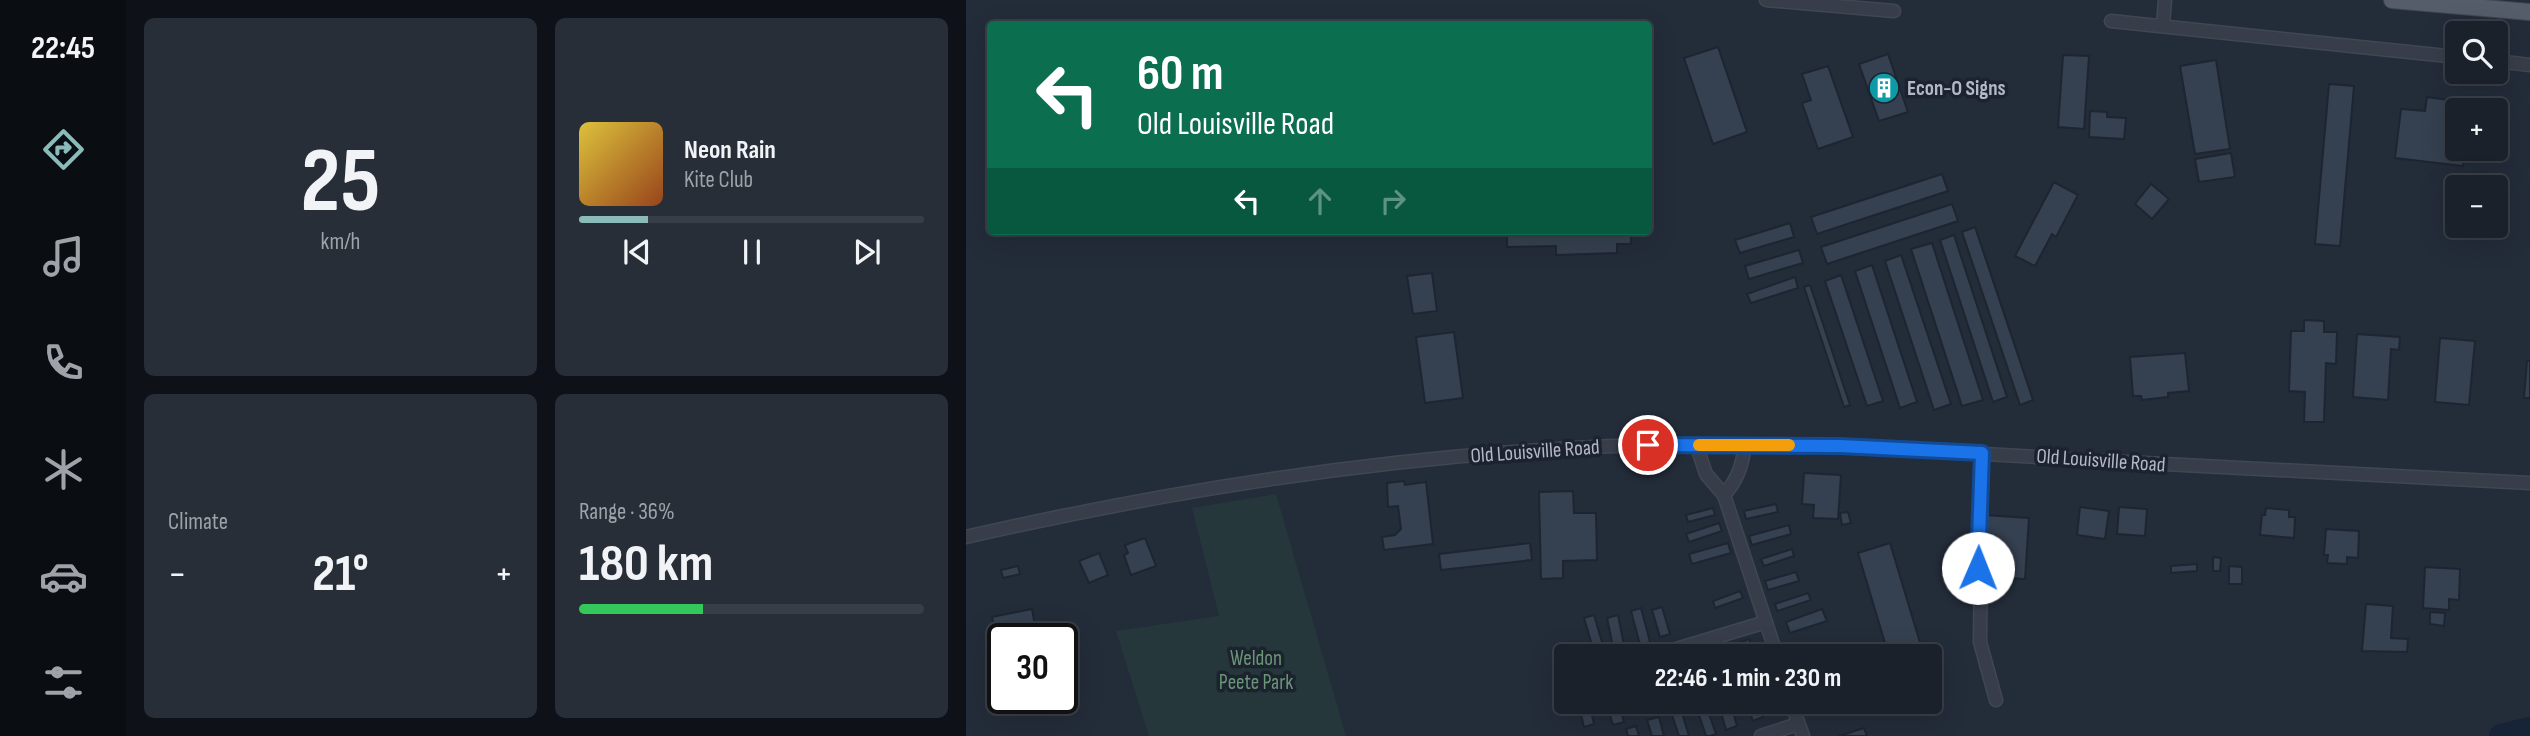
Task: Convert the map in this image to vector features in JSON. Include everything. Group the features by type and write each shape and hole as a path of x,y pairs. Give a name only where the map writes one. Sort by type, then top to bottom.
{"main road":[{"path":"2392,0 2530,12"}],"street":[{"path":"1766,0 1894,10"},
{"path":"2163,25 2165,0"},
{"path":"2111,21 2445,56"},
{"path":"2508,62 2530,65"},
{"path":"1696,444 1706,474 1724,495 1773,644"},
{"name":"Old Louisville Road","path":"966,537 1149,498 1313,472 1488,454 1696,444 1982,453 2530,483"},
{"path":"1724,495 1735,482 1742,466 1745,445"},
{"path":"1982,453 1980,642 1996,700"},
{"path":"1693,644 1766,622"},
{"path":"1761,736 1801,730"}],"green space":[{"name":"Weldon Peete Park","path":"1276,494 1346,736 1149,736 1116,631 1219,616 1192,508"}],"building":[{"path":"1718,47 1747,132 1713,144 1684,58"},
{"name":"Econ-O Signs","path":"1888,54 1908,112 1879,121 1859,64"},
{"path":"2063,55 2089,56 2084,129 2058,127"},
{"path":"2216,60 2230,149 2195,154 2180,66"},
{"path":"1828,66 1853,137 1818,149 1802,103 1811,100 1802,74"},
{"path":"2329,84 2354,86 2340,246 2315,244"},
{"path":"2427,97 2445,99 2445,161 2464,161 2463,166 2395,158 2401,109 2425,111"},
{"path":"2090,111 2107,112 2107,117 2126,118 2124,139 2089,137"},
{"path":"2231,153 2235,177 2199,182 2195,159"},
{"path":"1942,174 1948,191 1817,234 1811,217"},
{"path":"2054,182 2078,195 2056,237 2052,234 2035,266 2015,256"},
{"path":"2151,184 2169,199 2152,219 2135,204"},
{"path":"1952,204 1958,221 1827,264 1821,247"},
{"path":"1790,223 1794,237 1740,253 1735,240"},
{"path":"1975,227 2033,400 2020,405 1962,232"},
{"path":"1507,235 1631,235 1631,244 1617,244 1617,253 1556,255 1556,246 1507,247"},
{"path":"1954,235 2007,397 1993,402 1940,240"},
{"path":"1932,243 1983,400 1962,406 1911,249"},
{"path":"1799,250 1803,263 1749,279 1745,266"},
{"path":"1901,255 1951,404 1934,410 1885,261"},
{"path":"1872,265 1917,402 1900,408 1855,271"},
{"path":"1432,273 1437,311 1413,314 1407,276"},
{"path":"1841,275 1883,401 1867,406 1825,281"},
{"path":"1795,277 1798,288 1751,303 1747,294"},
{"path":"1810,285 1850,405 1844,407 1804,287"},
{"path":"2304,320 2324,321 2324,332 2337,332 2336,364 2326,363 2324,422 2304,422 2305,392 2289,391 2291,331 2304,331"},
{"path":"1454,332 1463,398 1425,403 1416,337"},
{"path":"2357,334 2400,337 2399,350 2391,349 2388,400 2353,397"},
{"path":"2440,338 2475,341 2469,405 2435,402"},
{"path":"2185,353 2189,391 2142,400 2141,396 2133,396 2130,357"},
{"path":"2527,361 2530,361 2530,398 2524,398"},
{"path":"1804,473 1841,475 1838,519 1813,518 1814,505 1802,504"},
{"path":"1404,481 1405,485 1426,482 1433,544 1384,550 1382,537 1395,535 1401,529 1398,506 1388,507 1387,483"},
{"path":"1573,491 1574,513 1596,513 1597,560 1563,561 1563,578 1541,579 1539,492"},
{"path":"1776,504 1778,512 1746,519 1744,511"},
{"path":"2080,507 2109,511 2105,539 2077,535"},
{"path":"2119,507 2147,509 2145,536 2117,534"},
{"path":"1713,508 1715,515 1688,522 1686,515"},
{"path":"2266,508 2289,510 2289,517 2295,517 2294,538 2260,535 2262,515 2265,515"},
{"path":"1848,512 1851,523 1842,525 1840,513"},
{"path":"1985,515 2029,518 2025,579 1981,576"},
{"path":"1719,523 1722,531 1689,542 1686,534"},
{"path":"1789,525 1791,534 1752,545 1749,536"},
{"path":"2326,529 2359,531 2358,558 2347,557 2347,564 2327,563 2328,555 2324,555"},
{"path":"1145,538 1156,566 1131,575 1124,555 1128,553 1125,545"},
{"path":"1530,543 1532,560 1441,570 1439,554"},
{"path":"1728,543 1731,553 1692,564 1689,554"},
{"path":"1890,543 1920,644 1882,644 1885,643 1858,553"},
{"path":"1792,549 1794,556 1764,566 1761,559"},
{"path":"1099,553 1108,575 1089,583 1079,561"},
{"path":"2213,557 2221,558 2220,571 2213,571"},
{"path":"2197,564 2197,571 2171,573 2171,566"},
{"path":"1018,566 1020,574 1003,578 1001,570"},
{"path":"2229,566 2242,567 2242,584 2229,584"},
{"path":"2425,567 2460,569 2459,600 2449,599 2449,610 2423,608"},
{"path":"1796,572 1799,581 1768,590 1765,581"},
{"path":"1740,591 1743,598 1715,608 1713,601"},
{"path":"1808,593 1811,600 1777,611 1775,604"},
{"path":"2366,604 2393,606 2391,638 2408,639 2407,652 2362,651"},
{"path":"1662,607 1670,634 1660,637 1652,610"},
{"path":"1641,608 1650,642 1640,644 1631,611"},
{"path":"1032,609 1034,623 993,623 992,617"},
{"path":"1822,609 1827,621 1790,633 1786,622"},
{"path":"2430,612 2445,613 2444,626 2430,624"},
{"path":"1594,615 1603,644 1592,644 1584,618"},
{"path":"1618,615 1624,644 1612,644 1607,618"},
{"path":"1749,639 1751,644 1739,644"},
{"path":"1581,714 1592,714 1594,724 1584,727"},
{"path":"1610,714 1622,714 1624,722 1613,725"},
{"path":"1672,714 1682,714 1689,736 1679,736"},
{"path":"1699,714 1709,714 1716,734 1706,736"},
{"path":"1721,714 1734,714 1737,726 1726,730"},
{"path":"1750,714 1762,714 1763,717 1753,721"},
{"path":"1659,717 1664,736 1652,736 1647,720"},
{"path":"1636,726 1639,736 1628,736 1626,729"},
{"path":"1864,728 1867,736 1839,736"}],"waterway":[{"path":"2501,736 2530,729"}],"slow traffic":[{"path":"1699,445 1789,445"}],"place":[{"name":"Econ-O Signs","path":"1884,88"}],"route":[{"path":"1648,445 1840,446 1982,453 1978,568"}]}
